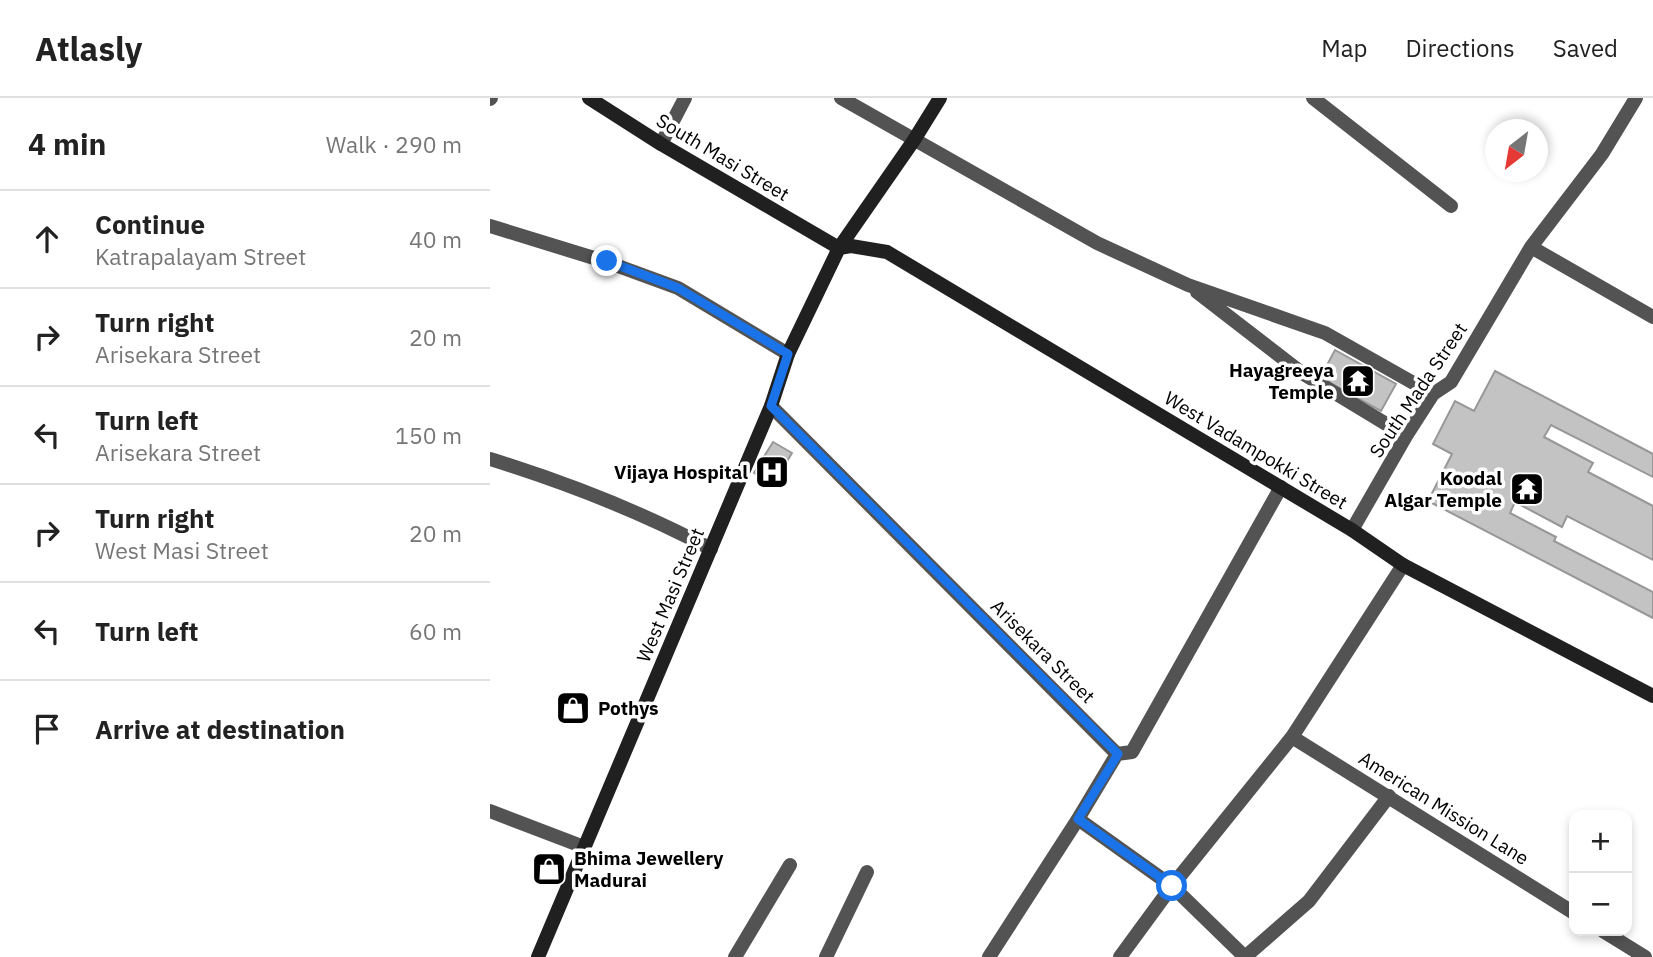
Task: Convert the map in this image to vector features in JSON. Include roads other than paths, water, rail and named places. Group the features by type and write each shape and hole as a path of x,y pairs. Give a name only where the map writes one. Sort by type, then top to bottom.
{"street":[{"name":"South Masi Street","path":"589,98 839,248"},
{"path":"662,144 685,98"},
{"path":"841,98 1097,243 1188,285 1325,333 1433,394"},
{"name":"West Masi Street","path":"538,957 771,406 788,354 839,248 915,140 940,98"},
{"path":"1313,98 1451,206"},
{"name":"South Mada Street","path":"1352,530 1433,394 1451,382 1531,247 1602,154 1636,98"},
{"path":"490,226 607,261 678,288 788,354"},
{"name":"West Vadampokki Street","path":"839,248 851,246 887,252 1352,530 1403,565 1653,696"},
{"path":"1531,247 1653,317"},
{"path":"1188,285 1302,373 1406,436"},
{"name":"Arisekara Street","path":"771,406 1118,754"},
{"path":"490,459 570,484 619,507 664,523 711,549"},
{"path":"989,957 1118,754 1132,752 1281,487"},
{"path":"1120,957 1172,886 1292,737 1403,565"},
{"name":"American Mission Lane","path":"1292,737 1569,909"},
{"path":"1078,819 1172,886 1245,957 1309,901 1389,796"},
{"path":"490,811 584,847"},
{"path":"735,957 789,865"},
{"path":"826,957 867,872"},
{"path":"1611,936 1645,957"}],"place":[{"name":"Hayagreeya Temple","path":"1358,381"},
{"name":"Vijaya Hospital","path":"772,472"},
{"name":"Koodal Algar Temple","path":"1527,489"},
{"name":"Pothys","path":"573,708"},
{"name":"Bhima Jewellery Madurai","path":"549,869"}]}
